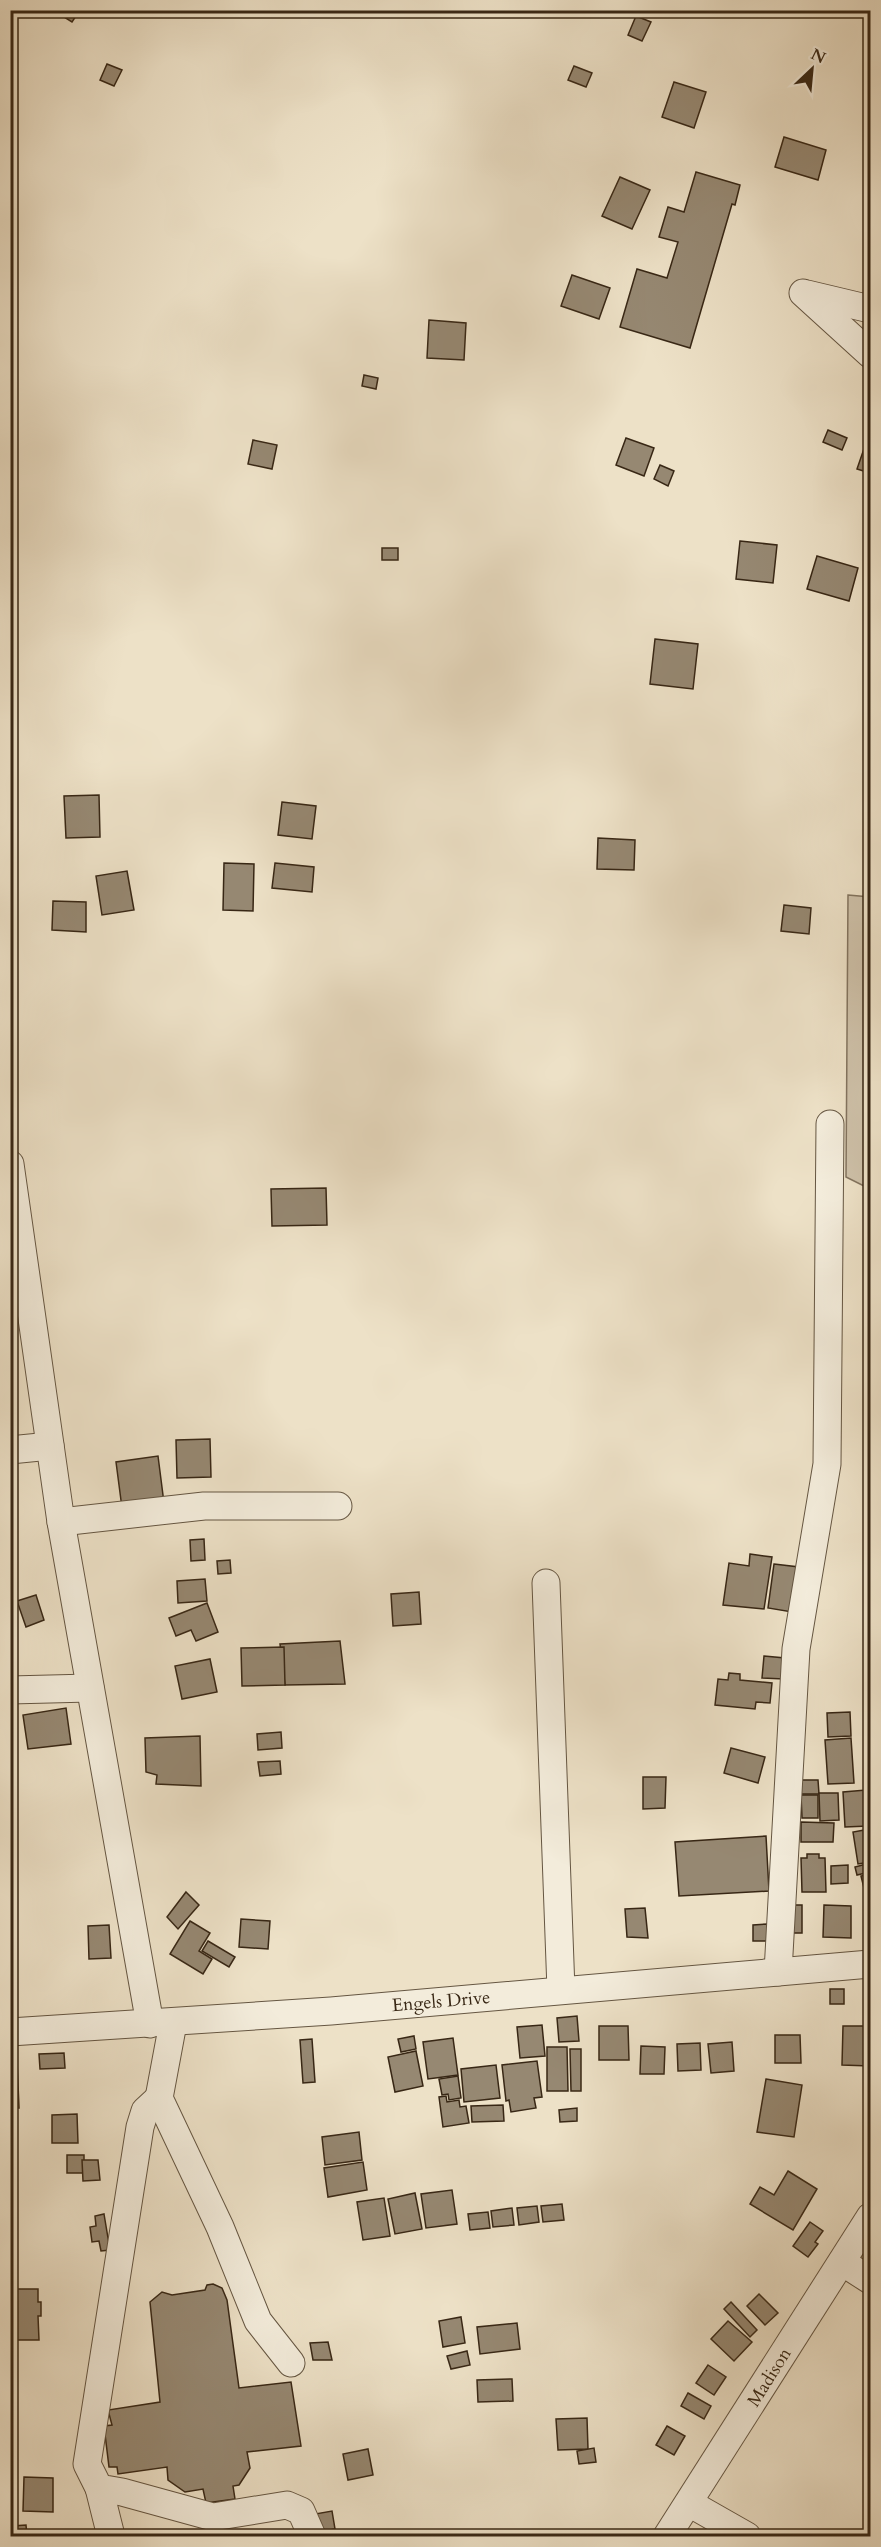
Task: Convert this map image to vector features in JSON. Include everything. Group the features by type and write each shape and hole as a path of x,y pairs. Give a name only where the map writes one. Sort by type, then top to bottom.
{"street":[{"path":"870,309 804,293 870,354"},
{"path":"778,1972 796,1649 827,1464 830,1124"},
{"path":"10,1164 19,1285 50,1446 90,1689 162,2024 159,2098 220,2227 258,2321 291,2363"},
{"path":"10,1450 50,1446"},
{"path":"61,1522 204,1506 338,1506"},
{"path":"546,1583 561,1990"},
{"path":"10,1690 90,1689"},
{"name":"Engels Drive","path":"10,2032 162,2024 870,1964"},
{"path":"111,2536 99,2488 87,2464 140,2127 146,2111 159,2098"},
{"name":"Madison","path":"667,2536 870,2217"},
{"path":"842,2262 870,2280"},
{"path":"99,2488 213,2517 287,2505 301,2511 312,2536"},
{"path":"688,2503 747,2536"}],"shaded area":[{"path":"848,895 870,897 870,1189 846,1177"}],"building":[{"path":"68,10 80,10 72,22 64,17"},
{"path":"636,16 651,22 642,41 628,35"},
{"path":"107,64 122,70 114,86 100,80"},
{"path":"574,66 592,73 586,87 568,80"},
{"path":"674,82 706,92 694,128 662,117"},
{"path":"784,137 826,150 818,180 775,167"},
{"path":"696,172 740,185 735,205 732,204 690,348 620,327 637,269 667,278 678,242 659,237 668,207 684,212"},
{"path":"620,177 650,190 632,229 602,216"},
{"path":"572,275 610,288 599,319 561,306"},
{"path":"429,320 466,323 464,360 427,358"},
{"path":"364,375 378,378 376,389 362,386"},
{"path":"828,430 847,438 842,450 823,442"},
{"path":"626,438 654,448 644,476 616,465"},
{"path":"253,440 277,445 272,469 248,464"},
{"path":"866,443 870,444 870,473 857,469"},
{"path":"660,465 674,471 668,486 654,479"},
{"path":"740,541 777,545 773,583 736,579"},
{"path":"382,548 398,548 398,560 382,560"},
{"path":"817,556 858,568 849,601 807,589"},
{"path":"655,639 698,644 693,689 650,684"},
{"path":"99,795 100,837 66,838 64,796"},
{"path":"282,802 316,806 312,839 278,835"},
{"path":"598,838 635,840 634,870 597,869"},
{"path":"224,863 254,864 253,911 223,910"},
{"path":"275,863 314,867 312,892 272,888"},
{"path":"127,871 134,910 102,915 96,876"},
{"path":"53,901 86,902 86,932 52,930"},
{"path":"784,905 811,908 809,934 781,931"},
{"path":"326,1188 327,1225 272,1226 271,1189"},
{"path":"210,1439 211,1477 177,1478 176,1440"},
{"path":"158,1456 164,1503 122,1508 116,1462"},
{"path":"204,1539 205,1560 191,1561 190,1540"},
{"path":"750,1554 772,1557 764,1609 723,1605 729,1563 749,1566"},
{"path":"230,1560 231,1573 218,1574 217,1561"},
{"path":"774,1564 799,1567 792,1612 768,1608"},
{"path":"205,1579 207,1601 178,1603 177,1581"},
{"path":"419,1592 421,1624 393,1626 391,1594"},
{"path":"36,1595 44,1620 26,1627 17,1601"},
{"path":"207,1603 218,1632 196,1641 191,1630 176,1636 169,1618"},
{"path":"340,1641 345,1684 285,1685 280,1644"},
{"path":"284,1647 285,1685 242,1686 241,1648"},
{"path":"764,1656 785,1658 784,1679 762,1678"},
{"path":"210,1659 217,1692 182,1699 175,1666"},
{"path":"729,1673 740,1674 740,1680 772,1683 770,1703 756,1702 755,1709 715,1705 718,1679 728,1680"},
{"path":"66,1708 71,1744 28,1749 23,1715"},
{"path":"850,1712 851,1736 828,1737 827,1713"},
{"path":"281,1732 282,1748 258,1750 257,1734"},
{"path":"200,1736 201,1786 156,1784 157,1775 146,1772 145,1738"},
{"path":"851,1738 854,1783 828,1784 825,1740"},
{"path":"731,1748 765,1757 758,1783 724,1773"},
{"path":"280,1761 281,1774 260,1776 258,1762"},
{"path":"643,1777 666,1777 665,1808 643,1809"},
{"path":"795,1780 818,1780 819,1794 795,1794"},
{"path":"866,1790 868,1826 845,1827 843,1792"},
{"path":"819,1793 838,1793 839,1820 820,1821"},
{"path":"801,1795 818,1795 818,1818 802,1818"},
{"path":"801,1822 834,1823 833,1842 801,1842"},
{"path":"870,1829 870,1862 858,1864 853,1832"},
{"path":"766,1836 769,1891 679,1896 675,1842"},
{"path":"807,1854 819,1854 819,1858 825,1858 826,1892 802,1892 801,1858 807,1858"},
{"path":"870,1863 870,1872 857,1875 855,1867"},
{"path":"848,1865 848,1883 831,1884 831,1866"},
{"path":"870,1874 870,1886 864,1888 861,1876"},
{"path":"186,1892 199,1905 178,1929 167,1917"},
{"path":"793,1905 802,1905 802,1933 793,1933"},
{"path":"824,1905 851,1906 851,1938 823,1937"},
{"path":"645,1908 648,1938 627,1937 625,1909"},
{"path":"241,1919 270,1921 268,1949 239,1947"},
{"path":"190,1921 210,1933 199,1951 212,1959 203,1974 170,1954"},
{"path":"767,1924 768,1941 753,1941 753,1925"},
{"path":"109,1925 111,1958 89,1959 88,1926"},
{"path":"208,1941 235,1957 229,1967 202,1951"},
{"path":"830,1989 844,1989 844,2004 830,2004"},
{"path":"577,2016 579,2041 559,2042 557,2018"},
{"path":"542,2025 545,2056 520,2058 517,2027"},
{"path":"599,2026 628,2026 629,2060 599,2060"},
{"path":"843,2026 870,2026 870,2066 842,2065"},
{"path":"775,2035 800,2035 801,2063 775,2063"},
{"path":"414,2036 416,2049 401,2052 398,2039"},
{"path":"453,2038 458,2075 428,2079 423,2042"},
{"path":"312,2039 315,2082 303,2083 300,2040"},
{"path":"732,2042 734,2071 711,2073 708,2044"},
{"path":"700,2043 701,2070 678,2071 677,2044"},
{"path":"641,2046 665,2047 664,2074 640,2074"},
{"path":"547,2047 567,2047 568,2091 547,2091"},
{"path":"570,2049 581,2049 581,2091 571,2091"},
{"path":"416,2051 423,2086 395,2092 388,2057"},
{"path":"64,2053 65,2068 40,2069 39,2054"},
{"path":"10,2061 17,2061 19,2108 10,2108"},
{"path":"537,2061 542,2097 534,2098 536,2108 511,2112 509,2100 506,2101 502,2065"},
{"path":"496,2065 500,2098 464,2102 461,2069"},
{"path":"458,2076 461,2098 449,2100 448,2094 442,2095 439,2079"},
{"path":"766,2079 802,2085 794,2137 757,2132"},
{"path":"446,2096 447,2102 459,2100 460,2107 466,2106 469,2123 443,2127 439,2097"},
{"path":"503,2105 504,2121 472,2122 471,2106"},
{"path":"577,2108 577,2121 560,2122 559,2110"},
{"path":"77,2114 78,2143 52,2143 52,2115"},
{"path":"359,2132 362,2160 325,2165 322,2137"},
{"path":"67,2155 84,2155 84,2173 67,2173"},
{"path":"82,2160 98,2160 100,2180 83,2181"},
{"path":"363,2162 367,2190 328,2197 324,2168"},
{"path":"788,2171 817,2189 793,2230 750,2204 760,2187 774,2195"},
{"path":"452,2190 457,2224 426,2228 421,2194"},
{"path":"415,2193 422,2229 395,2234 388,2199"},
{"path":"384,2198 390,2236 363,2240 357,2202"},
{"path":"562,2204 564,2220 543,2222 541,2206"},
{"path":"537,2206 539,2222 519,2225 517,2208"},
{"path":"512,2208 514,2225 493,2227 491,2211"},
{"path":"488,2212 490,2228 470,2230 468,2214"},
{"path":"104,2214 110,2250 101,2251 99,2241 92,2242 90,2227 96,2226 95,2216"},
{"path":"810,2222 823,2231 815,2242 818,2244 808,2257 793,2246"},
{"path":"213,2284 222,2288 227,2300 239,2388 291,2382 301,2446 247,2452 250,2468 239,2485 233,2486 235,2499 206,2503 203,2489 185,2492 168,2480 167,2467 118,2474 117,2467 109,2467 104,2426 112,2425 108,2410 160,2402 150,2302 162,2292 172,2295 205,2290 207,2285"},
{"path":"10,2289 38,2289 38,2302 41,2302 41,2316 38,2316 39,2340 10,2340"},
{"path":"759,2294 778,2313 765,2325 747,2306"},
{"path":"731,2302 757,2330 750,2337 724,2309"},
{"path":"461,2317 465,2343 443,2347 439,2321"},
{"path":"728,2321 752,2342 734,2361 711,2339"},
{"path":"517,2323 520,2349 480,2354 477,2327"},
{"path":"328,2342 332,2360 313,2360 310,2343"},
{"path":"467,2351 470,2365 451,2369 447,2356"},
{"path":"708,2365 726,2377 714,2395 696,2383"},
{"path":"512,2379 513,2401 478,2402 477,2380"},
{"path":"688,2393 711,2406 704,2419 681,2406"},
{"path":"587,2418 588,2449 558,2450 556,2419"},
{"path":"667,2426 685,2436 674,2455 656,2445"},
{"path":"594,2448 596,2462 579,2464 577,2451"},
{"path":"368,2449 373,2475 348,2480 343,2454"},
{"path":"24,2477 53,2478 53,2512 23,2511"},
{"path":"332,2511 335,2529 318,2532 315,2514"},
{"path":"26,2525 27,2536 13,2536 12,2526"},
{"path":"347,2530 385,2530 385,2536 347,2536"}]}
